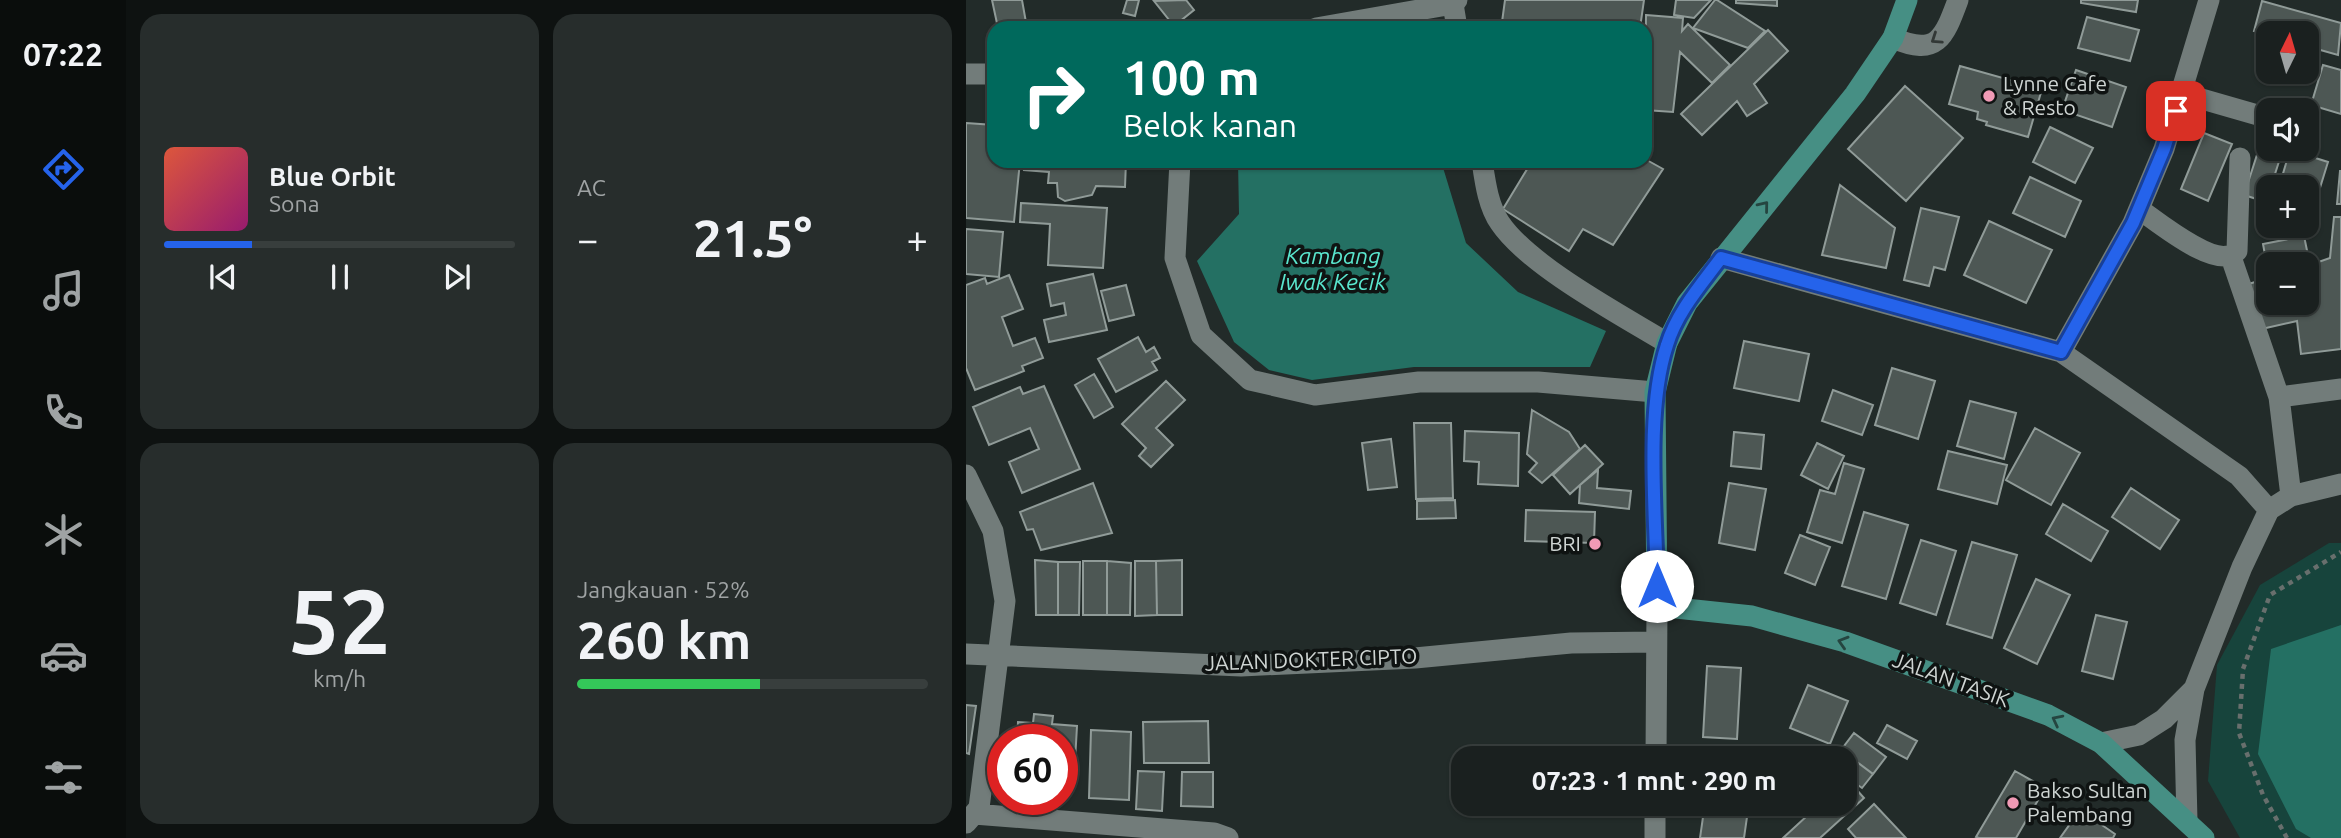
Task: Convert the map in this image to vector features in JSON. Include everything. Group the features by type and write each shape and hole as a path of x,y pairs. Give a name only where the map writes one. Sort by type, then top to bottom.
{"main road":[{"path":"1657,606 1655,392 1667,343 1687,303 1855,94 1894,38 1907,0"},
{"name":"JALAN TASIK","path":"1657,606 1752,616 1845,642 2048,715 2101,743 2204,838"}],"street":[{"path":"1894,38 1920,47 1934,43 1945,34 1958,0"},
{"path":"2061,352 2139,209 2164,149 2209,0"},
{"path":"1353,21 1455,2 1456,21"},
{"path":"966,75 987,74"},
{"path":"2181,93 2256,115"},
{"path":"2139,209 2201,251 2225,258 2231,257 2237,251 2240,158"},
{"path":"1180,168 1175,258 1201,335 1250,380 1315,395 1419,382 1538,382 1655,392"},
{"path":"1483,168 1487,189 1499,222 1530,255 1667,343"},
{"path":"2231,257 2279,397 2291,496"},
{"path":"1721,258 2061,352 2239,476 2270,510"},
{"path":"2279,397 2341,389"},
{"path":"966,475 993,531 1005,601 979,808 970,818"},
{"path":"2187,821 2185,740 2194,689 2237,579 2270,510 2291,496 2341,484"},
{"path":"1656,746 1657,606"},
{"name":"JALAN DOKTER CIPTO","path":"966,654 1241,666 1415,658 1571,643 1656,642"},
{"path":"2101,743 2139,735 2164,719 2194,689"},
{"path":"1655,816 1655,838"},
{"path":"970,818 1124,831 1214,834 1228,838"}],"path":[{"path":"2287,838 2263,795 2239,733 2243,669 2270,595 2341,552"}],"shaded area":[{"path":"2329,543 2341,543 2341,838 2240,838 2208,781 2217,665 2260,585"}],"water":[{"name":"Kambang Iwak Kecik","path":"1238,168 1443,168 1466,243 1518,292 1606,331 1590,367 1414,367 1312,380 1269,370 1234,342 1197,261 1239,214"},
{"path":"2341,625 2341,838 2311,838 2296,829 2258,754 2271,649"}],"building":[{"path":"992,0 1022,0 1026,21 996,21"},
{"path":"1127,0 1139,0 1135,16 1123,13"},
{"path":"1186,0 1194,10 1180,21 1170,21 1154,1"},
{"path":"1505,0 1644,0 1641,21 1502,21"},
{"path":"1676,0 1711,0 1694,18 1674,15"},
{"path":"1715,0 1765,31 1748,48 1693,28"},
{"path":"1736,0 1777,0 1777,6 1736,3"},
{"path":"2081,0 2138,0 2136,12 2081,3"},
{"path":"2262,1 2341,23 2338,55 2319,50 2319,21 2257,21"},
{"path":"1646,15 1683,18 1682,31 1688,24 1730,65 1712,83 1680,52 1673,112 1652,110 1652,21 1646,21"},
{"path":"2087,17 2139,30 2130,61 2078,48"},
{"path":"1768,30 1788,51 1754,84 1767,103 1747,116 1737,101 1702,135 1681,114"},
{"path":"2323,65 2341,70 2341,114 2319,107 2319,98 2313,98"},
{"path":"1960,66 2042,89 2028,137 1986,125 1987,122 1977,119 1978,112 1949,104"},
{"path":"2076,70 2126,87 2112,127 2062,110"},
{"path":"1905,86 1963,138 1906,201 1848,149"},
{"path":"966,123 987,124 987,168 1019,168 1014,222 966,218"},
{"path":"2050,127 2093,148 2075,183 2033,162"},
{"path":"2204,133 2232,144 2208,201 2181,189"},
{"path":"2256,158 2256,161 2279,161 2275,175 2256,175 2256,199 2244,195"},
{"path":"2319,159 2328,162 2319,191 2319,175 2283,175 2287,161"},
{"path":"1652,163 1663,169 1613,245 1583,229 1569,251 1503,209 1528,168 1652,168"},
{"path":"1126,168 1125,187 1096,186 1092,195 1065,201 1058,197 1057,183 1048,183 1049,172 1024,170"},
{"path":"2340,171 2341,204 2337,204"},
{"path":"2030,177 2081,201 2065,237 2013,213"},
{"path":"1840,185 1895,228 1886,268 1822,255"},
{"path":"1021,203 1107,208 1103,268 1048,265 1050,224 1020,222"},
{"path":"1921,208 1959,217 1945,270 1934,267 1929,286 1904,280"},
{"path":"2334,217 2341,217 2341,349 2301,354 2297,321 2257,330 2242,286 2256,282 2256,315 2319,315 2319,262 2330,258"},
{"path":"1989,221 2052,250 2026,303 1964,275"},
{"path":"966,229 1003,232 999,277 966,274"},
{"path":"2304,238 2307,252 2264,252 2263,244"},
{"path":"1093,274 1107,330 1049,342 1044,320 1066,315 1064,303 1051,306 1047,284"},
{"path":"1009,275 1023,309 1002,317 1013,346 1035,338 1043,358 1022,366 1024,371 975,390 966,368 966,285 985,278 987,284"},
{"path":"1126,285 1134,315 1109,321 1101,291"},
{"path":"1138,337 1146,352 1154,347 1160,358 1152,362 1157,370 1116,392 1098,359"},
{"path":"1744,341 1809,354 1799,401 1734,388"},
{"path":"1892,368 1935,381 1918,439 1875,425"},
{"path":"1094,374 1113,407 1094,418 1075,385"},
{"path":"1166,381 1185,400 1156,428 1173,445 1151,467 1139,456 1146,448 1122,424"},
{"path":"1044,386 1080,469 1022,493 1009,462 1039,449 1030,428 989,445 973,407 1020,387 1023,394"},
{"path":"1833,390 1873,405 1862,435 1822,421"},
{"path":"1970,401 2016,413 2004,459 1957,446"},
{"path":"1532,410 1569,432 1580,449 1542,483 1529,472 1537,463 1527,454"},
{"path":"1414,423 1451,423 1453,498 1416,499"},
{"path":"2035,428 2080,453 2051,505 2006,480"},
{"path":"1465,431 1519,433 1518,486 1478,484 1479,462 1464,461"},
{"path":"1734,432 1764,435 1761,469 1731,466"},
{"path":"1391,439 1397,487 1368,490 1362,443"},
{"path":"1817,443 1844,456 1828,489 1801,475"},
{"path":"1585,445 1603,464 1570,494 1553,475"},
{"path":"1948,451 2007,465 1997,504 1938,489"},
{"path":"1844,463 1864,469 1842,543 1807,532 1820,490 1835,494"},
{"path":"1598,470 1597,488 1631,491 1629,509 1579,503 1580,485"},
{"path":"1093,483 1112,533 1041,550 1033,529 1027,530 1020,512"},
{"path":"1729,483 1766,489 1755,550 1719,543"},
{"path":"2131,488 2179,520 2160,549 2112,517"},
{"path":"1455,500 1456,518 1417,519 1417,501"},
{"path":"2063,504 2108,531 2091,561 2046,534"},
{"path":"1526,510 1595,512 1594,543 1525,541"},
{"path":"1864,512 1908,525 1886,599 1842,586"},
{"path":"1800,535 1830,547 1815,585 1785,573"},
{"path":"1921,540 1956,551 1936,615 1900,603"},
{"path":"1972,542 2017,555 1992,638 1947,624"},
{"path":"1035,560 1058,562 1058,615 1036,615"},
{"path":"1182,560 1182,615 1157,615 1156,561"},
{"path":"1083,561 1107,561 1107,615 1083,615"},
{"path":"1107,561 1131,563 1130,615 1107,615"},
{"path":"1135,561 1156,561 1157,615 1135,616"},
{"path":"1058,562 1080,562 1079,615 1058,615"},
{"path":"2036,579 2070,595 2037,664 2004,648"},
{"path":"2096,615 2127,622 2113,679 2082,671"},
{"path":"1707,666 1741,668 1737,739 1703,737"},
{"path":"1808,685 1848,701 1830,744 1790,728"},
{"path":"966,705 976,706 969,754 966,753"},
{"path":"1034,714 1053,716 1052,724 1018,724 1033,723"},
{"path":"1208,721 1209,763 1144,763 1143,722"},
{"path":"1887,725 1917,741 1907,759 1877,743"},
{"path":"1091,730 1131,732 1129,800 1089,798"},
{"path":"1854,733 1886,757 1873,774 1857,762 1857,746 1844,746"},
{"path":"1857,762 1873,774 1862,788 1857,784"},
{"path":"1138,771 1164,772 1162,811 1136,809"},
{"path":"2015,771 2045,788 2016,838 1976,837"},
{"path":"1182,772 1213,772 1213,807 1181,806"},
{"path":"1857,790 1864,798 1857,804"},
{"path":"1874,804 1906,838 1856,838 1848,829"},
{"path":"2080,810 2115,834 2113,838 2060,838"},
{"path":"1703,816 1747,816 1744,838 1700,838"},
{"path":"1807,816 1844,816 1820,838 1783,838"}],"place":[{"name":"Lynne Cafe & Resto","path":"1989,96"},
{"name":"BRI","path":"1595,544"},
{"name":"Bakso Sultan Palembang","path":"2013,803"}],"route":[{"path":"1657,586 1655,392 1667,343 1687,303 1721,258 2061,352 2101,276 2133,223 2164,149 2176,111"}]}
